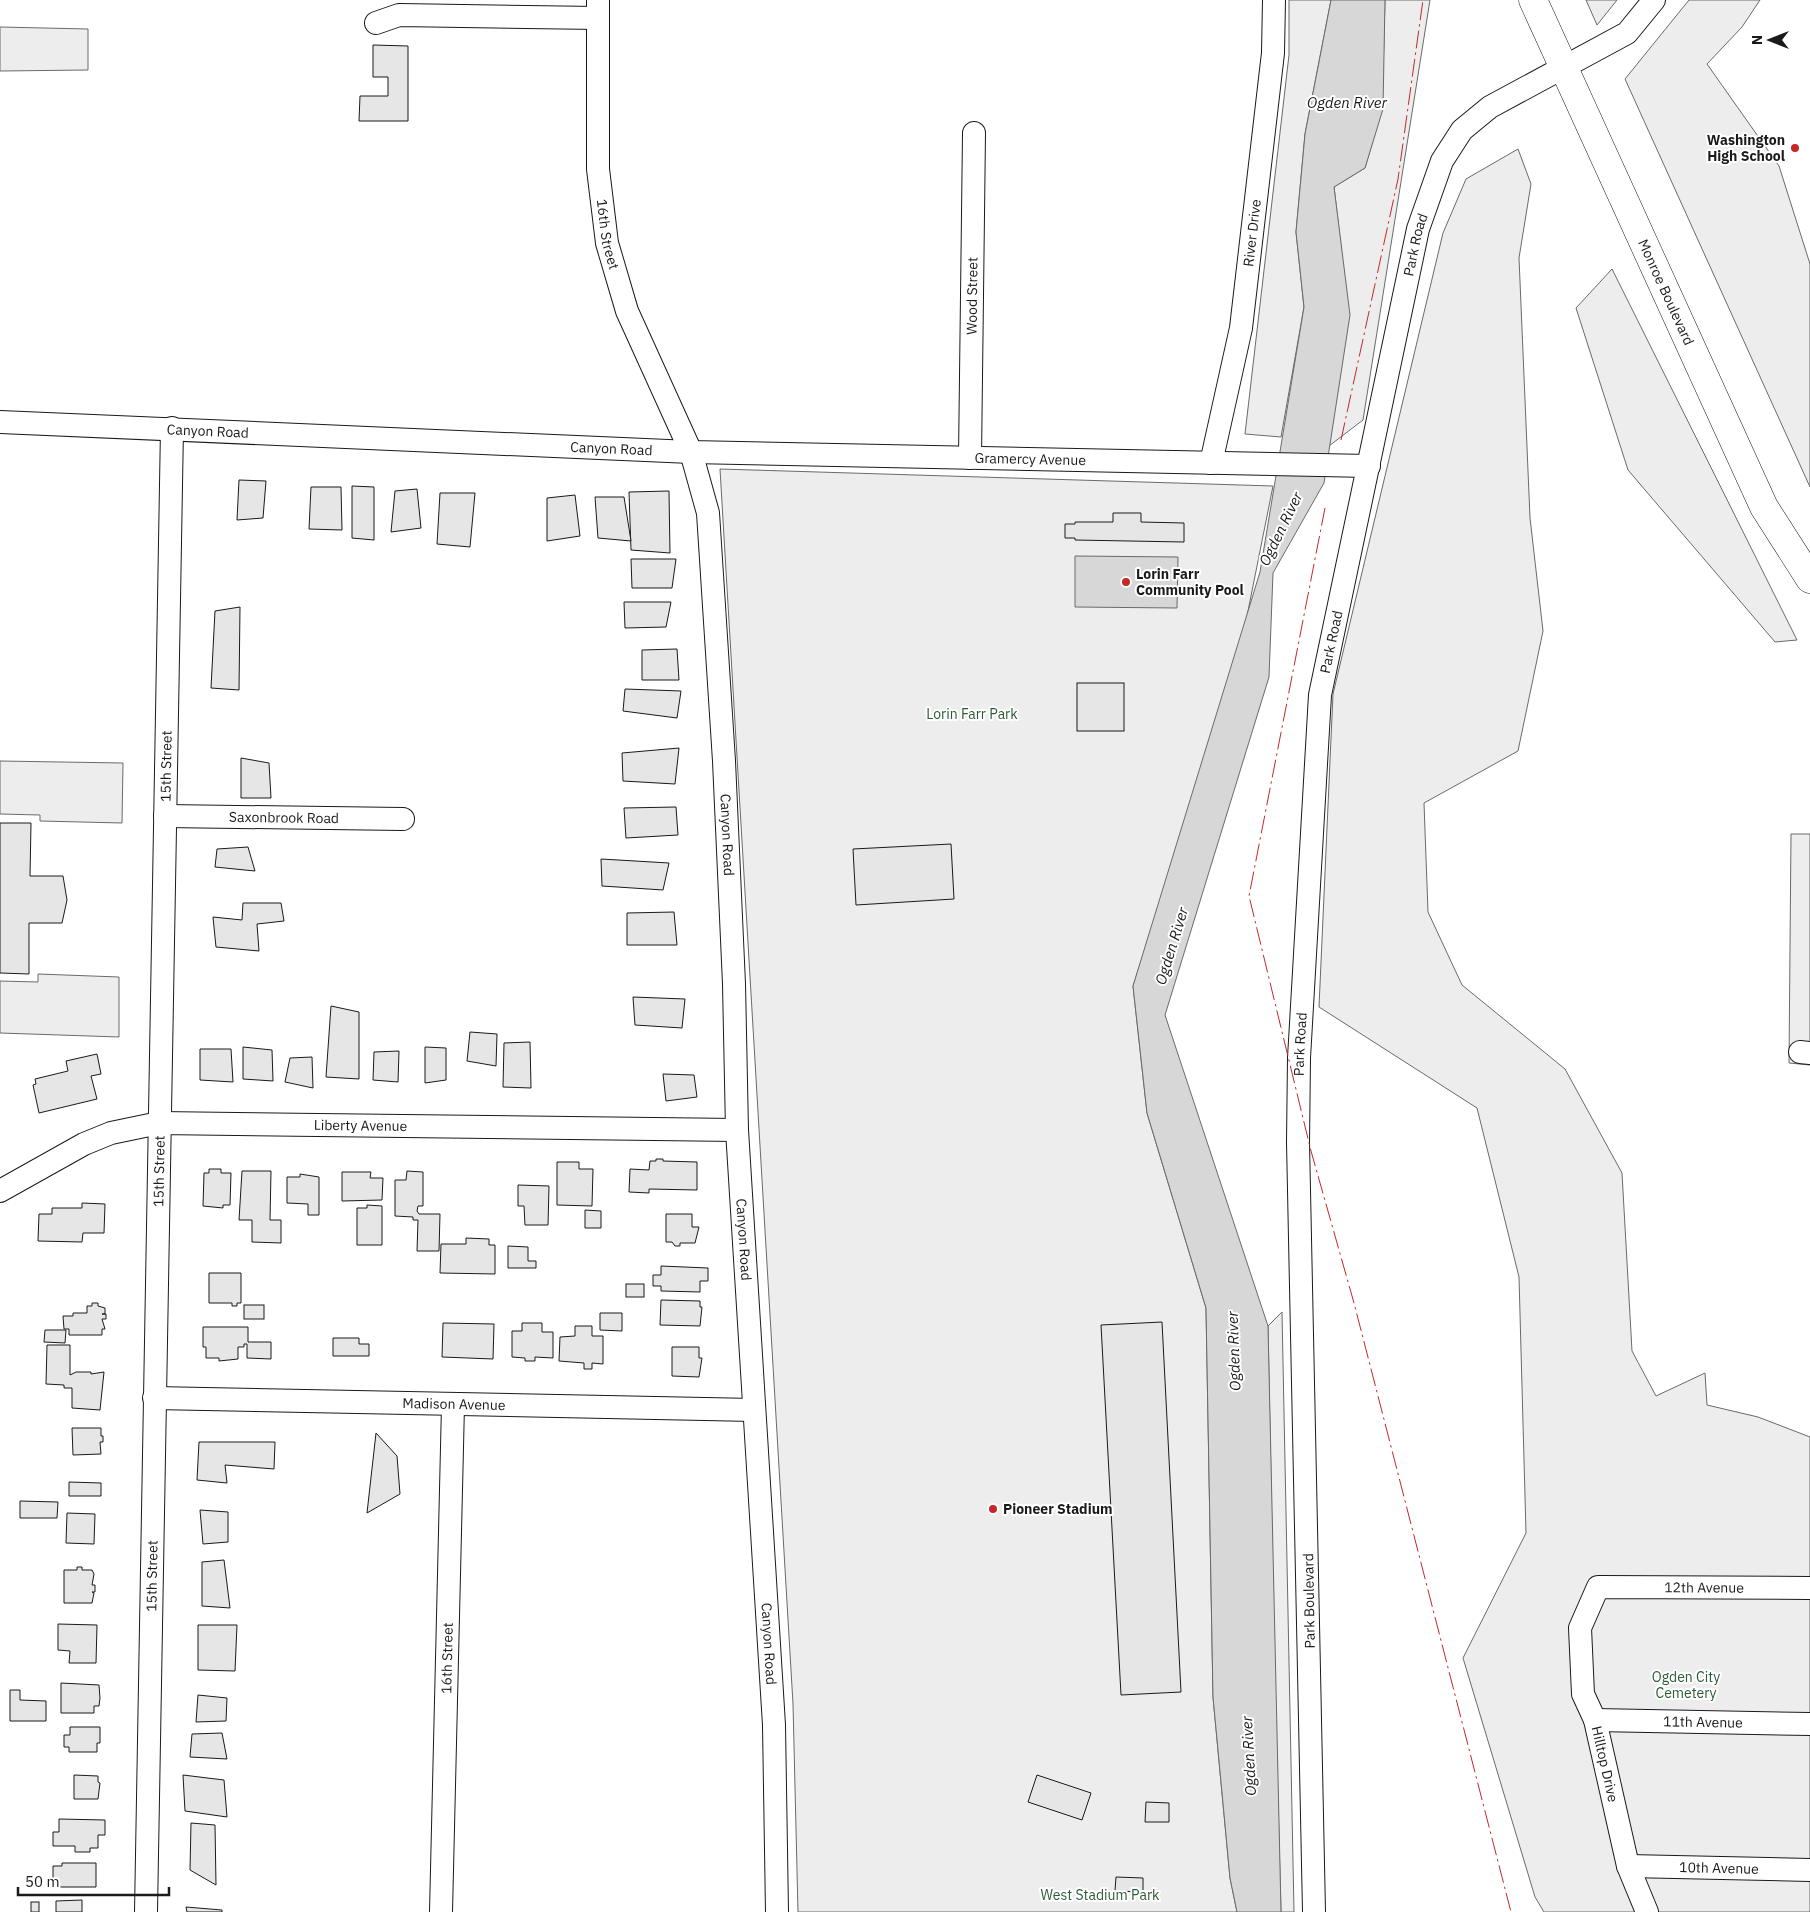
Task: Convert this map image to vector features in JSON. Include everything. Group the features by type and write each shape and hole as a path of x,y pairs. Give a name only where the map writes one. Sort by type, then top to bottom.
{"main road":[{"name":"Monroe Boulevard","path":"1533,0 1764,507 1810,579"}],"street":[{"name":"River Drive","path":"1211,463 1241,328 1273,52 1274,0"},
{"name":"Park Road","path":"1301,1290 1299,1058 1320,695 1418,230 1442,161 1462,130 1490,107 1627,33 1654,0"},
{"path":"376,23 399,15 598,9"},
{"name":"16th Street","path":"598,9 598,169 607,243 628,310 692,452"},
{"name":"Wood Street","path":"970,458 974,133"},
{"name":"Canyon Road","path":"0,422 692,452 708,513 724,771 734,984 737,1130 774,1725 777,1912"},
{"name":"15th Street","path":"146,1912 172,428"},
{"name":"Gramercy Avenue","path":"692,452 1369,466"},
{"name":"Saxonbrook Road","path":"165,816 403,819"},
{"name":"Liberty Avenue","path":"0,1190 23,1180 84,1144 111,1133 159,1123 737,1130"},
{"name":"Park Boulevard","path":"1301,1290 1314,1912"},
{"name":"Madison Avenue","path":"154,1398 754,1410"},
{"name":"16th Street","path":"441,1912 453,1405"},
{"name":"12th Avenue","path":"1598,1587 1810,1588"},
{"name":"Hilltop Drive","path":"1598,1587 1580,1628 1582,1694 1595,1720 1628,1866 1647,1912"},
{"name":"11th Avenue","path":"1595,1720 1810,1724"},
{"name":"10th Avenue","path":"1628,1866 1810,1870"}],"shaded area":[{"path":"1289,0 1331,0 1305,134 1296,232 1304,307 1281,437 1245,434 1289,55"},
{"path":"1385,0 1430,0 1363,420 1329,446 1349,315 1334,187 1365,168 1382,109"},
{"path":"1586,0 1617,0 1597,25"},
{"path":"1689,0 1760,0 1742,27 1707,64 1779,166 1810,264 1810,487 1625,79"},
{"path":"0,27 88,29 88,70 0,71"},
{"path":"1518,149 1531,184 1519,258 1530,518 1543,631 1518,751 1424,803 1428,912 1462,985 1565,1069 1622,1173 1632,1351 1656,1396 1705,1373 1707,1405 1758,1417 1810,1437 1810,1912 1544,1912 1535,1897 1463,1658 1526,1533 1519,1277 1477,1108 1319,1007 1333,694 1443,233 1466,179"},
{"path":"1612,269 1797,640 1775,642 1628,470 1576,308"},
{"path":"720,469 1273,486 1238,661 1133,986 1147,1113 1206,1308 1213,1697 1230,1878 1237,1912 798,1912 793,1704"},
{"path":"0,761 123,763 122,823 40,821 40,815 0,814"},
{"path":"1791,834 1810,834 1810,1065 1789,1063"},
{"path":"38,974 119,977 119,1037 0,1033 0,981 38,982"},
{"path":"1282,1312 1294,1912 1281,1912 1275,1692 1268,1326"}],"water":[{"name":"Ogden River","path":"1331,0 1385,0 1383,109 1365,168 1334,187 1350,315 1324,483 1273,573 1269,677 1165,1015 1268,1326 1281,1912 1237,1912 1230,1878 1213,1697 1206,1308 1147,1113 1133,986 1260,572 1304,307 1296,232 1305,134"},
{"name":"Lorin Farr Community Pool","path":"1075,556 1178,557 1177,608 1075,607"}],"building":[{"path":"373,45 408,46 408,121 359,121 360,96 388,96 388,77 373,77"},
{"path":"239,480 266,481 263,518 237,520"},
{"path":"352,486 374,487 374,540 352,538"},
{"path":"311,487 341,487 342,530 309,529"},
{"path":"417,489 421,528 391,532 395,491"},
{"path":"669,491 670,553 631,550 629,492"},
{"path":"440,493 475,493 470,547 437,544"},
{"path":"575,495 580,536 547,541 547,498"},
{"path":"595,497 624,497 631,541 598,538"},
{"path":"1113,513 1141,513 1141,522 1184,523 1184,542 1075,540 1075,538 1065,538 1065,524 1075,524 1075,522 1113,522"},
{"path":"631,559 676,559 672,588 632,588"},
{"path":"624,602 671,602 666,627 625,628"},
{"path":"240,607 239,690 211,688 215,611"},
{"path":"677,649 679,680 642,680 642,650"},
{"path":"1077,683 1124,683 1124,731 1077,731"},
{"path":"625,689 681,691 677,718 623,711"},
{"path":"679,748 675,784 623,781 622,753"},
{"path":"241,758 269,763 271,798 241,798"},
{"path":"676,807 678,835 626,838 624,808"},
{"path":"0,823 31,823 30,876 63,876 67,900 62,923 29,923 29,974 0,973"},
{"path":"951,844 954,899 856,905 853,849"},
{"path":"248,847 255,871 215,867 217,849"},
{"path":"601,859 669,863 663,890 602,886"},
{"path":"243,903 281,903 284,921 257,924 259,951 216,947 213,917 242,920"},
{"path":"674,912 677,945 627,945 627,913"},
{"path":"633,997 685,999 682,1028 635,1025"},
{"path":"331,1006 359,1012 359,1079 326,1077"},
{"path":"470,1032 497,1034 496,1066 467,1061"},
{"path":"530,1042 531,1088 503,1087 504,1043"},
{"path":"243,1047 272,1050 273,1081 243,1079"},
{"path":"425,1047 446,1048 446,1080 425,1083"},
{"path":"200,1049 231,1049 233,1082 200,1080"},
{"path":"399,1051 398,1082 373,1080 374,1052"},
{"path":"97,1054 101,1074 91,1076 97,1099 39,1113 33,1085 36,1084 35,1079 68,1071 66,1061"},
{"path":"312,1057 313,1088 285,1082 290,1058"},
{"path":"663,1074 694,1075 697,1097 666,1101"},
{"path":"656,1159 697,1162 697,1190 649,1189 649,1193 629,1192 630,1169 649,1170 650,1161 656,1161"},
{"path":"557,1162 579,1162 579,1169 593,1169 592,1206 557,1205"},
{"path":"209,1169 221,1169 221,1173 231,1173 230,1205 223,1205 223,1208 203,1206 204,1173 209,1173"},
{"path":"242,1171 271,1171 270,1220 281,1220 281,1243 252,1242 252,1220 239,1220"},
{"path":"407,1171 423,1172 423,1206 418,1206 417,1211 419,1214 440,1214 439,1251 417,1251 418,1220 413,1220 413,1217 395,1216 395,1180 406,1180"},
{"path":"342,1172 371,1172 370,1178 383,1178 382,1200 342,1201"},
{"path":"300,1174 319,1177 319,1215 308,1215 308,1204 287,1203 287,1177 300,1177"},
{"path":"518,1185 549,1186 548,1225 525,1225 524,1206 518,1206"},
{"path":"82,1203 105,1204 104,1233 83,1233 82,1242 38,1241 39,1214 52,1214 52,1208 82,1208"},
{"path":"367,1205 382,1206 382,1245 357,1245 357,1208 367,1208"},
{"path":"585,1210 601,1211 601,1228 585,1228"},
{"path":"666,1214 692,1214 692,1227 699,1227 695,1243 680,1243 680,1246 675,1246 672,1242 666,1242"},
{"path":"466,1238 489,1239 489,1245 495,1245 495,1274 440,1273 441,1244 466,1244"},
{"path":"508,1246 528,1247 528,1261 536,1261 536,1268 508,1268"},
{"path":"661,1266 708,1268 708,1281 700,1281 700,1292 661,1291 661,1286 653,1286 653,1275 661,1275"},
{"path":"209,1273 241,1273 241,1303 237,1303 237,1306 232,1306 232,1303 209,1303"},
{"path":"626,1284 644,1284 644,1297 626,1297"},
{"path":"661,1300 700,1301 700,1307 702,1307 700,1326 660,1325"},
{"path":"92,1303 98,1303 98,1306 105,1308 106,1319 102,1319 105,1329 102,1329 102,1335 69,1335 69,1329 64,1329 63,1316 73,1316 73,1313 87,1313 87,1306 92,1306"},
{"path":"244,1305 264,1305 264,1319 244,1319"},
{"path":"600,1313 622,1313 622,1331 600,1330"},
{"path":"1162,1322 1181,1692 1121,1695 1101,1325"},
{"path":"443,1323 494,1324 493,1359 442,1357"},
{"path":"522,1323 542,1323 542,1332 553,1332 553,1358 535,1357 535,1361 525,1361 525,1358 512,1357 512,1331 522,1331"},
{"path":"575,1326 592,1326 592,1336 603,1336 603,1364 592,1363 592,1369 584,1369 584,1363 559,1361 560,1337 575,1336"},
{"path":"203,1327 248,1327 248,1342 271,1342 271,1359 247,1358 247,1344 244,1344 244,1347 238,1347 238,1359 219,1361 219,1358 206,1358 206,1347 203,1347"},
{"path":"45,1330 66,1330 65,1343 44,1342"},
{"path":"333,1338 359,1338 359,1344 369,1344 369,1356 333,1356"},
{"path":"47,1345 70,1345 70,1375 76,1372 91,1372 91,1374 104,1372 100,1410 72,1408 72,1388 64,1388 64,1385 46,1384"},
{"path":"672,1347 699,1347 699,1358 702,1358 699,1377 672,1376"},
{"path":"72,1428 101,1428 103,1442 100,1442 101,1454 73,1455"},
{"path":"376,1433 397,1456 400,1494 367,1513"},
{"path":"199,1442 275,1442 274,1469 225,1465 227,1483 197,1480"},
{"path":"69,1482 101,1483 101,1496 69,1496"},
{"path":"20,1501 58,1502 57,1518 20,1518"},
{"path":"200,1510 228,1512 228,1542 203,1544"},
{"path":"67,1513 95,1514 94,1544 66,1543"},
{"path":"224,1560 230,1608 202,1606 202,1562"},
{"path":"77,1567 82,1567 82,1570 92,1570 94,1574 92,1585 95,1585 95,1592 92,1592 94,1593 92,1603 64,1603 64,1570 77,1570"},
{"path":"58,1624 97,1625 96,1663 69,1663 70,1651 58,1650"},
{"path":"198,1625 237,1625 235,1671 198,1670"},
{"path":"61,1683 99,1685 99,1706 94,1706 94,1713 61,1713"},
{"path":"10,1690 20,1690 20,1700 46,1701 46,1721 10,1721"},
{"path":"198,1695 227,1698 226,1721 196,1722"},
{"path":"70,1727 100,1727 100,1743 97,1743 97,1752 69,1752 69,1747 64,1747 64,1735 70,1735"},
{"path":"222,1733 227,1759 190,1757 192,1734"},
{"path":"74,1775 98,1776 98,1782 100,1783 98,1799 74,1799"},
{"path":"183,1775 224,1780 227,1817 185,1811"},
{"path":"1037,1775 1091,1793 1082,1820 1028,1802"},
{"path":"1146,1802 1169,1803 1169,1822 1145,1822"},
{"path":"59,1819 105,1820 105,1835 98,1835 98,1848 90,1848 90,1852 75,1852 75,1846 53,1846 53,1832 59,1832"},
{"path":"191,1823 215,1825 216,1885 190,1870"},
{"path":"62,1863 96,1863 96,1887 53,1887 53,1866 62,1866"},
{"path":"1116,1877 1143,1878 1143,1892 1115,1891"},
{"path":"82,1900 82,1912 56,1912 56,1901"},
{"path":"31,1902 39,1902 39,1912 31,1912"},
{"path":"186,1907 222,1910 222,1912 187,1912"}],"power":[{"path":"1341,440 1398,179 1423,0"},
{"path":"1325,508 1249,896 1311,1151 1354,1303 1511,1912"}],"place":[{"name":"Washington High School","path":"1795,148"},
{"name":"Lorin Farr Community Pool","path":"1126,582"},
{"name":"Pioneer Stadium","path":"993,1509"}],"park label":[{"name":"Lorin Farr Park","path":"972,714"},
{"name":"Ogden City Cemetery","path":"1686,1685"},
{"name":"West Stadium Park","path":"1100,1895"}]}
